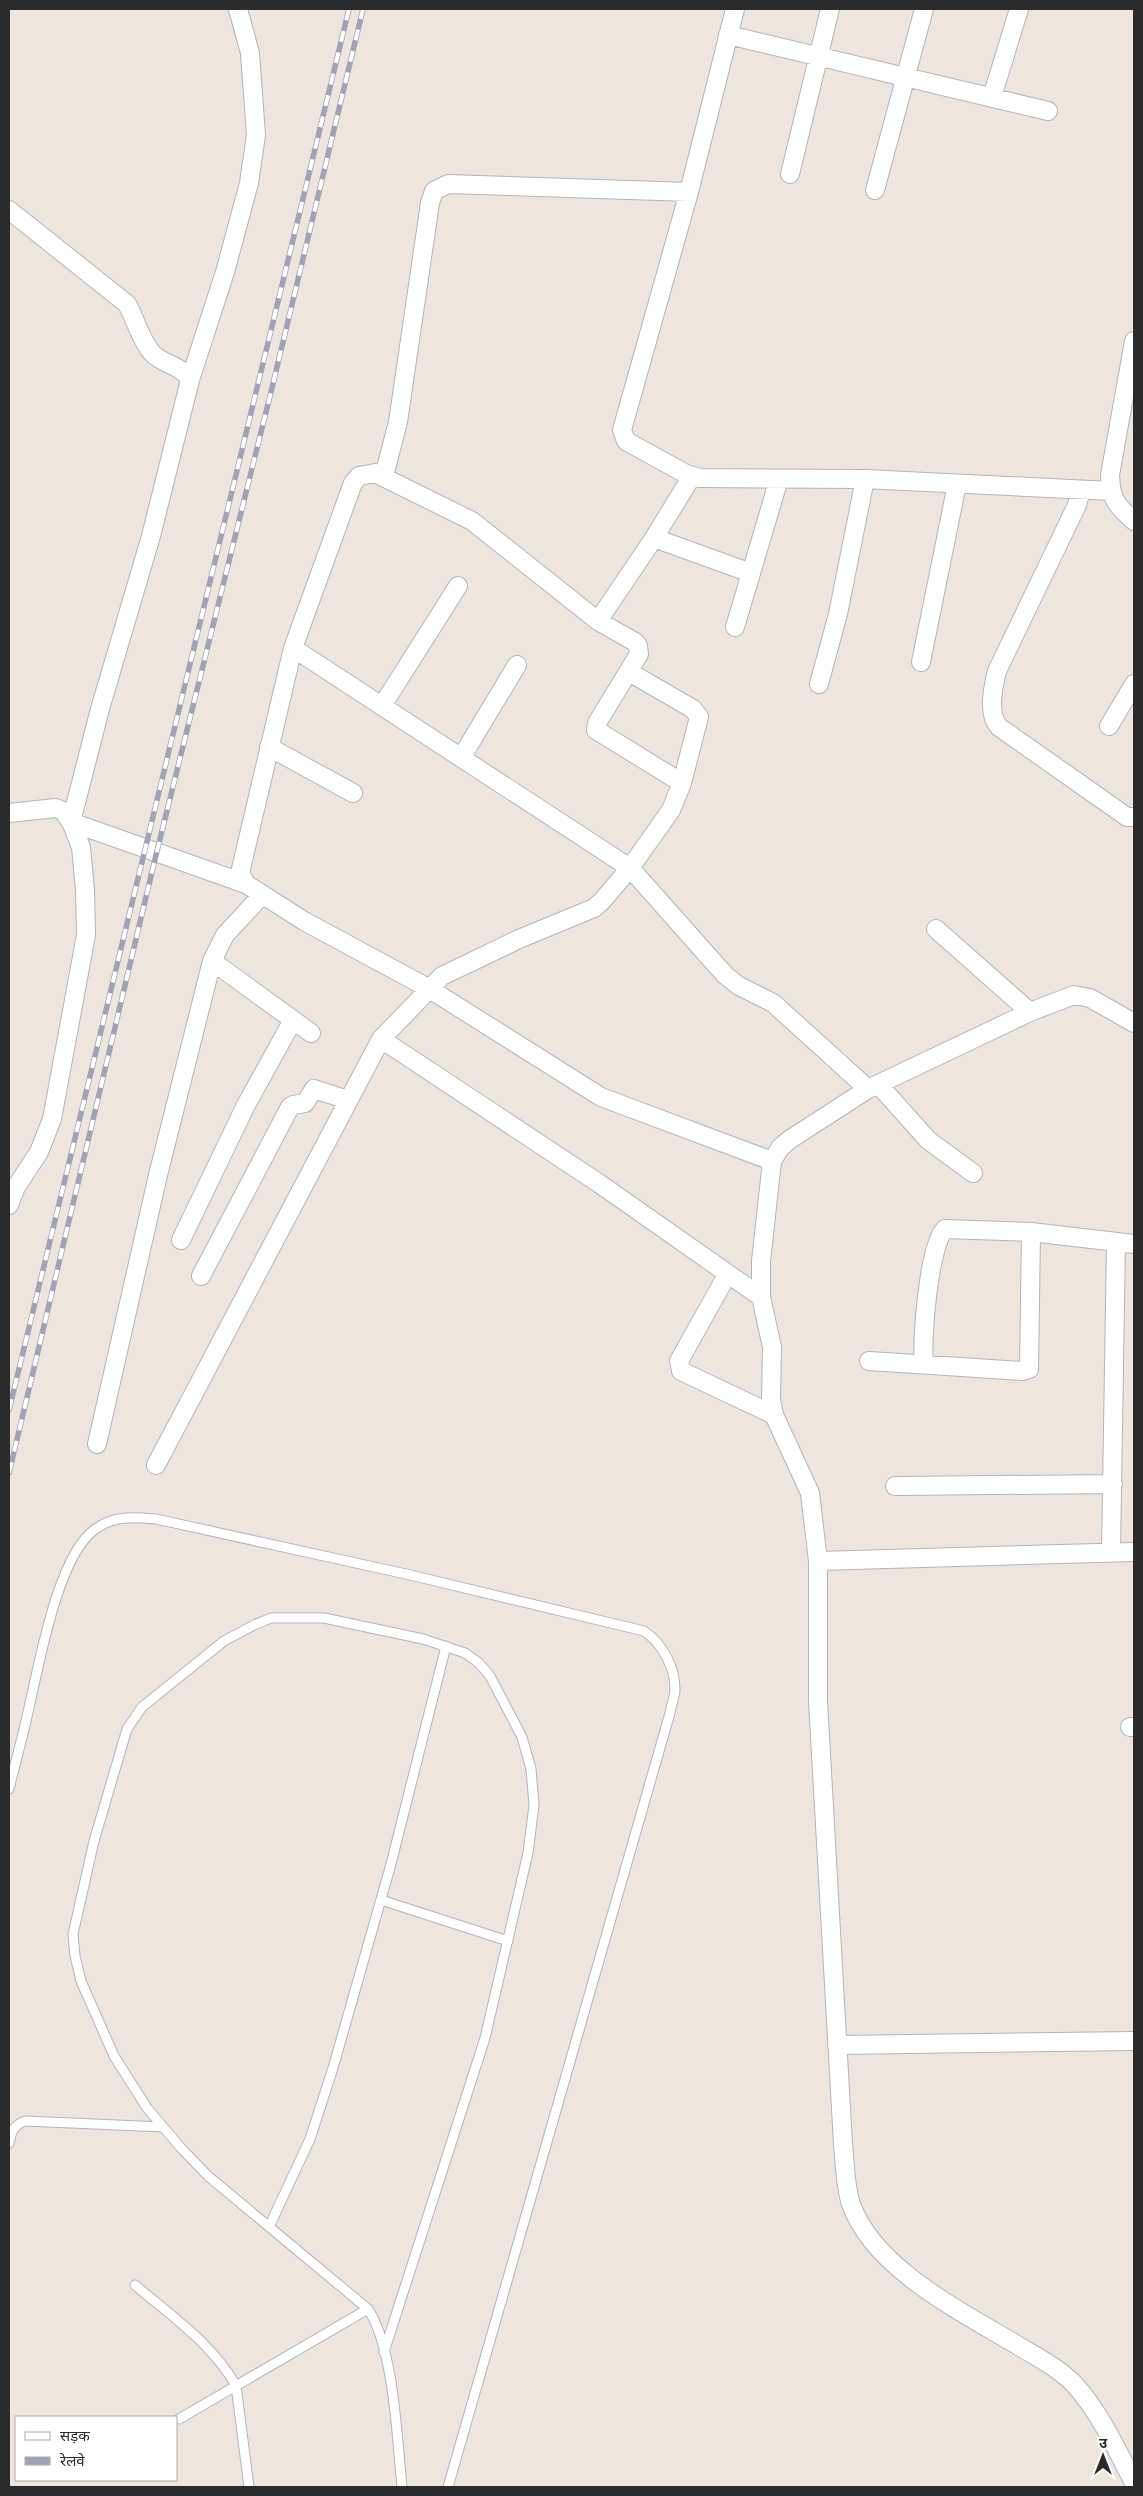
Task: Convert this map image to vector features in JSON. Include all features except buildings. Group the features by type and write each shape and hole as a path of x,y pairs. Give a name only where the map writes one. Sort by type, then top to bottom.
{"street":[{"path":"71,822 100,709 151,536 190,380 225,272 249,183 256,135 250,53 238,9"},
{"path":"735,9 689,192 622,430 626,441 692,476 865,479 1111,491"},
{"path":"790,174 830,9"},
{"path":"874,190 924,9"},
{"path":"992,98 1019,9"},
{"path":"728,35 1048,111"},
{"path":"384,476 398,422 430,203 434,190 448,184 689,192"},
{"path":"9,210 126,304 138,323 141,337 152,353 163,362 184,370 190,380"},
{"path":"1134,341 1110,475 1111,491 1116,504 1134,521"},
{"path":"246,884 240,873 241,862 293,648 352,483 359,476 375,473 384,476 472,522 598,621 638,646 639,654 597,723 597,733 682,783"},
{"path":"598,621 654,538 692,476"},
{"path":"735,627 779,478"},
{"path":"819,684 838,614 865,479"},
{"path":"921,662 957,484"},
{"path":"1081,490 1077,505 997,671 992,689 993,716 999,727 1053,766 1127,817 1134,817"},
{"path":"654,538 751,574"},
{"path":"382,706 458,586"},
{"path":"293,648 630,868 724,975 739,986 773,1003 873,1086 928,1140 974,1173"},
{"path":"461,758 517,665"},
{"path":"156,1465 380,1038 442,976 519,939 594,908 630,868 671,810 682,783 699,717 697,712 629,672"},
{"path":"1109,726 1134,684"},
{"path":"269,747 353,793"},
{"path":"9,813 56,808 64,811 71,822 81,847 85,890 86,935 52,1119 39,1152 16,1187 9,1205"},
{"path":"71,822 246,884 304,921 428,988 601,1097 772,1161"},
{"path":"97,1444 156,1184 212,961 225,935 262,895"},
{"path":"936,929 1030,1012"},
{"path":"212,961 311,1033"},
{"path":"1134,1023 1082,995 1074,995 1030,1012 873,1086 789,1140 780,1148 772,1161 761,1261 761,1297 772,1347 771,1399 774,1415 810,1493 818,1561 818,1701 842,2144 851,2203 862,2228 879,2252 941,2300 1049,2364 1075,2385 1102,2424 1134,2483"},
{"path":"181,1240 246,1105 293,1020"},
{"path":"380,1038 600,1184 727,1275 761,1297"},
{"path":"201,1276 245,1188 290,1108 293,1105 305,1103 314,1089 348,1100"},
{"path":"924,1364 928,1284 934,1249 942,1232 950,1228 1031,1232 1134,1244"},
{"path":"869,1361 1013,1370 1029,1369 1031,1232"},
{"path":"1111,1552 1116,1243"},
{"path":"727,1275 679,1361 679,1367 681,1371 774,1415"},
{"path":"895,1486 1113,1484"},
{"path":"818,1561 1134,1552"},
{"path":"837,2045 1134,2041"}],"lane":[{"path":"9,1789 44,1636 72,1561 82,1542 94,1530 109,1521 125,1516 156,1519 329,1557 644,1631 660,1645 672,1673 675,1690 670,1713 448,2487"},
{"path":"384,2352 485,2038 528,1853 534,1805 530,1769 522,1737 490,1676 479,1663 465,1653 423,1639 324,1618 271,1618 254,1624 224,1641 142,1707 126,1729 94,1841 73,1934 75,1956 81,1981 106,2040 147,2108 208,2176 368,2309 375,2320 384,2352 393,2398 402,2487"},
{"path":"269,2227 310,2139 380,1900 446,1646"},
{"path":"380,1900 508,1941"},
{"path":"9,2143 11,2132 17,2124 25,2121 163,2127"},
{"path":"135,2285 200,2342 228,2372 236,2386 249,2487"},
{"path":"179,2419 368,2309"}],"railway":[{"path":"9,1410 349,9"},
{"path":"9,1473 156,855 271,392 363,9"}]}
